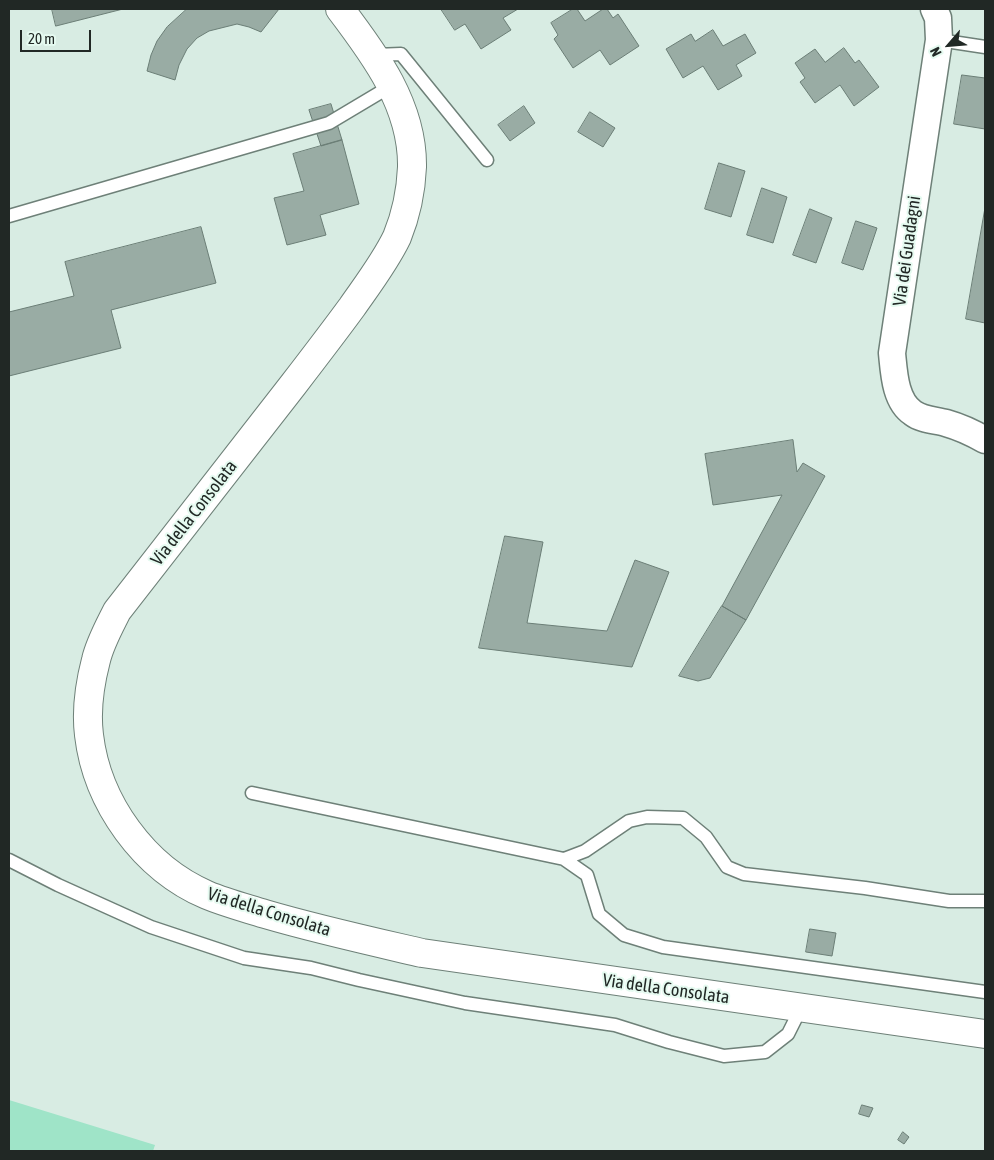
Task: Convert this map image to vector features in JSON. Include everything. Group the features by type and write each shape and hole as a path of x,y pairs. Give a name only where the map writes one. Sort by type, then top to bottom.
{"main road":[{"name":"Via della Consolata","path":"340,9 375,55 402,108 407,128 412,168 401,226 376,274 321,349 117,611 102,643 96,660 88,711 89,734 99,776 123,824 137,843 161,866 187,884 216,898 286,920 422,953 985,1034"}],"street":[{"name":"Via dei Guadagni","path":"934,9 938,18 939,40 892,353 897,390 906,406 913,413 958,427 985,440"}],"lane":[{"path":"939,40 985,47"},
{"path":"375,55 402,54 487,160"},
{"path":"9,216 329,123 391,86"},
{"path":"252,793 564,859 587,875 599,914 624,935 663,947 985,992"},
{"path":"564,859 585,851 630,821 647,817 683,818 706,837 727,867 744,874 864,888 949,901 985,901"},
{"path":"9,860 151,927 244,958 311,968 465,1003 615,1024 669,1042 724,1056 765,1052 788,1034 801,1008"}],"green space":[{"path":"9,1100 155,1145 153,1151 9,1151"}],"building":[{"path":"52,9 123,9 56,26"},
{"path":"187,9 279,9 261,32 237,24 209,31 197,38 187,49 179,65 175,80 147,71 157,41 167,27"},
{"path":"441,9 518,9 503,18 511,30 481,49 465,24 455,30"},
{"path":"573,9 577,9 585,21 603,9 607,9 613,18 618,14 639,46 610,65 600,50 573,68 554,39 558,35 551,23"},
{"path":"713,30 723,46 745,34 756,53 736,65 742,76 718,90 703,66 683,78 666,49 691,34 695,41"},
{"path":"844,48 855,63 859,60 879,87 854,106 840,85 815,103 800,82 805,78 795,63 815,49 825,62"},
{"path":"962,75 985,78 985,129 954,124"},
{"path":"331,104 342,140 321,146 309,110"},
{"path":"524,106 535,123 510,141 498,125"},
{"path":"590,112 615,128 603,147 578,132"},
{"path":"342,140 359,204 320,215 326,235 287,245 274,198 304,191 293,154"},
{"path":"719,163 745,171 731,217 705,209"},
{"path":"762,188 787,197 773,243 747,235"},
{"path":"985,208 985,323 966,319"},
{"path":"810,209 832,218 816,263 793,255"},
{"path":"856,221 877,228 863,270 842,263"},
{"path":"201,227 216,283 111,310 121,348 9,376 9,312 74,296 65,262"},
{"path":"793,440 797,472 803,463 825,476 746,620 722,606 782,495 713,505 705,454"},
{"path":"505,536 543,542 527,623 607,631 635,560 669,572 632,667 479,648"},
{"path":"722,606 746,620 710,678 698,681 679,676"},
{"path":"810,929 836,933 832,956 806,952"},
{"path":"862,1105 873,1108 869,1117 859,1114"},
{"path":"903,1132 909,1137 904,1144 898,1140"}]}
